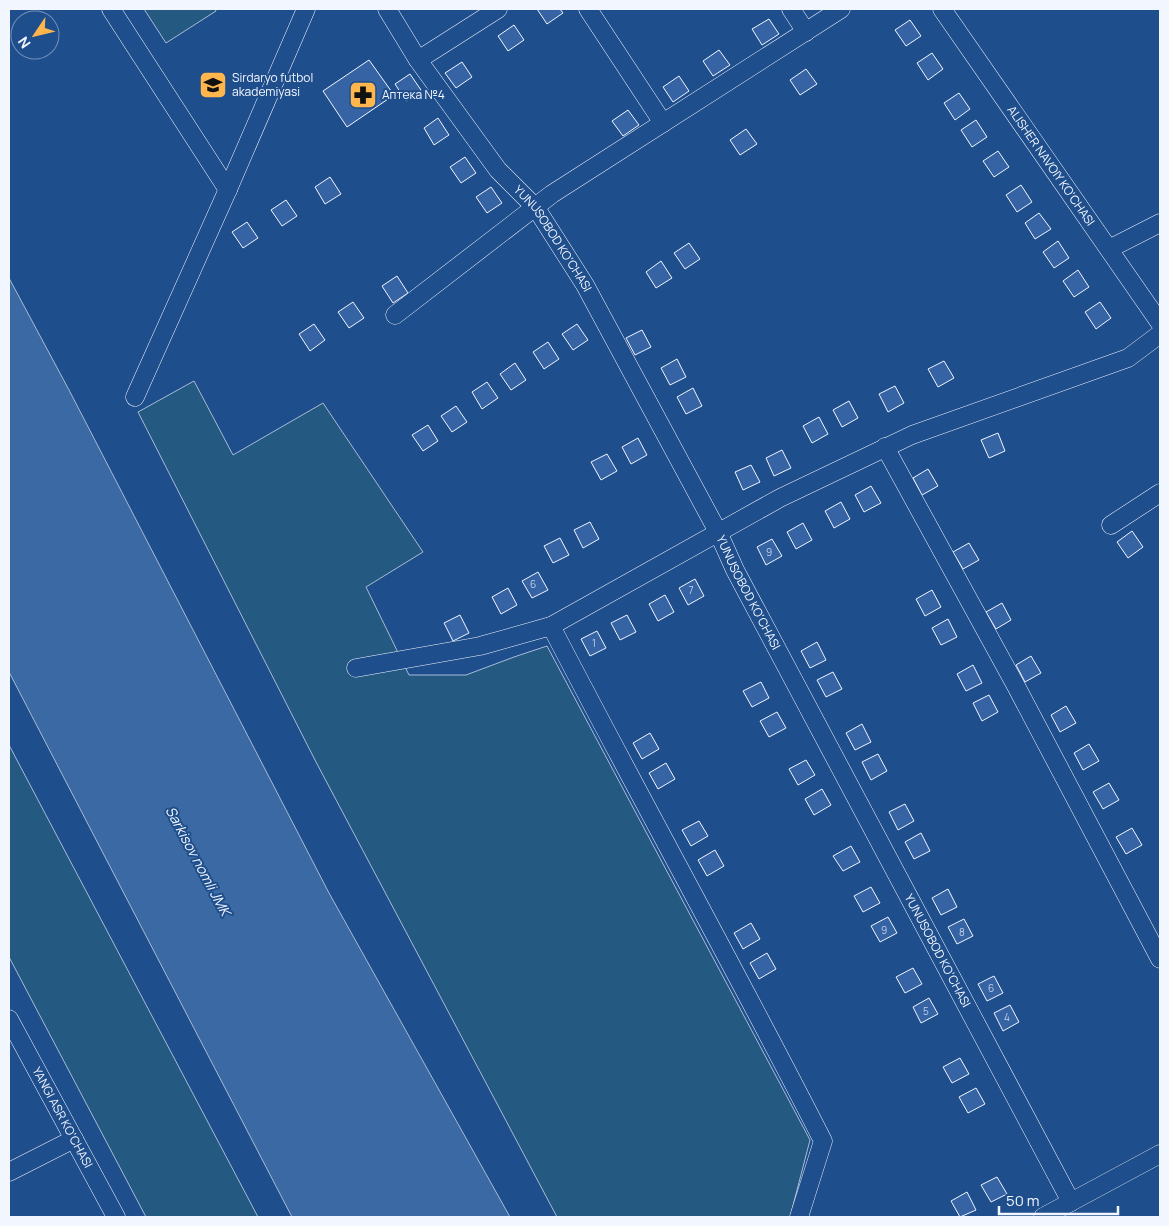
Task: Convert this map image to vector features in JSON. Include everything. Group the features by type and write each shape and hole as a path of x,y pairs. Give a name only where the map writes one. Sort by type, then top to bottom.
{"street":[{"path":"111,9 228,190"},
{"path":"135,397 228,190 306,9"},
{"name":"YUNUSOBOD KO'CHASI","path":"387,9 418,60 498,170 536,208 585,285 718,532 735,570 1071,1202"},
{"path":"418,60 498,9"},
{"path":"588,9 663,123"},
{"path":"791,9 806,32"},
{"path":"395,315 552,194 841,9"},
{"name":"ALISHER NAVOIY KO'CHASI","path":"942,9 1160,323"},
{"path":"1109,249 1160,222"},
{"path":"356,668 480,646 551,626 780,498 885,447 912,435 1128,358 1160,334"},
{"path":"885,447 1011,677 1160,959"},
{"path":"1111,526 1160,493"},
{"path":"551,626 823,1141 800,1217"},
{"name":"YANGI ASR KO'CHASI","path":"9,1019 116,1217"},
{"path":"9,1172 74,1139"},
{"path":"1043,1217 1160,1154"}],"shaded area":[{"path":"144,9 215,9 216,11 166,43"},
{"path":"194,381 233,455 323,403 423,552 366,587 409,675 466,675 547,646 810,1140 790,1217 557,1217 316,762 138,412"},
{"path":"9,745 258,1217 146,1217 9,957"}],"water":[{"name":"Sarkisov nomli JMK","path":"9,278 69,390 329,893 510,1217 292,1217 9,672"}],"building":[{"path":"537,9 560,9 563,13 547,24"},
{"path":"769,19 779,34 762,45 752,29"},
{"path":"910,20 921,36 906,46 895,30"},
{"path":"514,25 524,40 508,51 498,36"},
{"path":"719,50 730,65 713,76 703,61"},
{"path":"932,53 943,69 928,80 917,63"},
{"path":"369,60 394,95 347,127 323,91"},
{"path":"462,62 472,77 456,88 445,73"},
{"path":"806,69 817,84 800,95 790,80"},
{"path":"410,74 421,90 406,101 395,84"},
{"path":"679,76 689,91 673,102 663,87"},
{"path":"959,93 970,109 955,120 944,103"},
{"path":"628,110 639,125 623,136 612,121"},
{"path":"438,118 449,135 434,145 424,128"},
{"path":"976,120 987,137 972,147 961,130"},
{"path":"746,129 757,144 740,155 730,140"},
{"path":"998,151 1009,167 994,177 983,161"},
{"path":"465,157 476,173 461,183 450,167"},
{"path":"330,177 341,194 325,204 315,187"},
{"path":"1021,185 1032,202 1017,212 1006,195"},
{"path":"491,187 502,203 487,213 476,197"},
{"path":"286,200 297,216 282,226 271,210"},
{"path":"1039,213 1051,229 1035,239 1025,223"},
{"path":"247,222 258,238 243,248 232,232"},
{"path":"1058,241 1069,258 1054,268 1043,252"},
{"path":"689,243 700,259 685,269 674,253"},
{"path":"661,261 672,278 656,288 646,272"},
{"path":"1078,270 1089,287 1074,297 1063,281"},
{"path":"397,276 408,293 393,303 382,286"},
{"path":"353,302 364,318 349,328 338,312"},
{"path":"1100,302 1111,318 1096,329 1085,312"},
{"path":"314,324 325,340 310,351 299,334"},
{"path":"577,324 588,340 573,350 562,334"},
{"path":"642,330 651,347 635,355 626,338"},
{"path":"548,342 559,359 544,369 533,352"},
{"path":"677,359 686,377 670,385 661,368"},
{"path":"944,361 954,378 938,387 928,369"},
{"path":"515,363 526,380 511,390 500,374"},
{"path":"487,382 498,398 482,409 472,392"},
{"path":"895,386 904,403 888,412 879,394"},
{"path":"693,388 702,406 686,414 677,397"},
{"path":"849,401 858,418 842,427 833,410"},
{"path":"456,406 467,422 452,432 441,416"},
{"path":"819,417 828,434 812,443 803,426"},
{"path":"428,425 438,441 423,451 412,435"},
{"path":"998,433 1005,451 989,458 981,440"},
{"path":"638,438 647,455 631,464 622,447"},
{"path":"782,450 791,468 774,476 766,458"},
{"path":"607,454 617,471 601,480 591,462"},
{"path":"751,465 760,482 743,490 735,472"},
{"path":"928,469 938,486 922,495 913,478"},
{"path":"871,486 881,503 864,512 855,495"},
{"path":"841,502 850,519 834,528 825,511"},
{"path":"590,522 599,539 583,548 574,530"},
{"path":"803,523 812,540 796,549 787,532"},
{"path":"1132,531 1143,547 1128,558 1117,542"},
{"path":"560,538 569,555 553,563 544,546"},
{"path":"772,539 782,556 766,565 757,547"},
{"path":"969,543 979,560 963,569 953,552"},
{"path":"538,572 548,590 532,598 522,581"},
{"path":"695,579 704,596 688,605 679,588"},
{"path":"508,588 517,605 501,614 492,597"},
{"path":"932,590 941,607 925,616 916,599"},
{"path":"665,595 674,612 658,621 649,604"},
{"path":"1002,603 1011,620 996,629 986,612"},
{"path":"460,615 469,633 453,641 444,623"},
{"path":"627,615 636,632 620,640 611,623"},
{"path":"948,619 957,637 941,645 932,628"},
{"path":"597,631 606,648 590,656 581,639"},
{"path":"817,642 826,660 810,668 801,651"},
{"path":"1031,656 1041,673 1025,682 1016,665"},
{"path":"973,665 982,683 966,691 957,674"},
{"path":"833,672 842,689 826,697 817,680"},
{"path":"761,682 769,698 752,707 743,691"},
{"path":"989,695 998,712 982,721 973,703"},
{"path":"1066,706 1076,723 1060,732 1051,715"},
{"path":"777,712 786,728 769,737 760,721"},
{"path":"862,724 871,742 855,750 846,733"},
{"path":"650,733 659,749 642,759 633,743"},
{"path":"1089,744 1099,761 1083,770 1074,753"},
{"path":"878,754 887,771 871,780 862,762"},
{"path":"806,760 815,775 798,785 789,769"},
{"path":"666,763 675,779 658,789 649,773"},
{"path":"1109,783 1119,800 1103,809 1093,792"},
{"path":"822,789 831,805 814,815 805,799"},
{"path":"905,804 914,821 898,830 889,812"},
{"path":"699,821 708,836 691,846 682,830"},
{"path":"1132,828 1142,845 1126,854 1116,837"},
{"path":"921,833 930,851 914,859 905,842"},
{"path":"851,846 860,862 843,871 833,856"},
{"path":"715,850 724,866 707,876 698,860"},
{"path":"871,887 880,903 863,912 854,896"},
{"path":"948,889 957,907 941,915 932,898"},
{"path":"888,917 897,933 880,942 871,926"},
{"path":"964,919 973,936 957,944 948,927"},
{"path":"751,923 760,939 743,949 734,933"},
{"path":"767,953 776,969 759,979 750,963"},
{"path":"913,968 922,984 905,993 896,977"},
{"path":"994,976 1003,993 987,1001 978,984"},
{"path":"929,998 938,1014 921,1023 913,1007"},
{"path":"1010,1005 1019,1022 1003,1031 994,1013"},
{"path":"960,1058 969,1074 952,1083 943,1067"},
{"path":"976,1088 985,1104 968,1113 959,1097"},
{"path":"997,1177 1007,1194 991,1202 981,1185"},
{"path":"967,1192 976,1210 960,1217 951,1201"}],"place":[{"name":"Sirdaryo futbol akademiyasi","path":"213,85"},
{"name":"Аптека №4","path":"363,95"}]}
